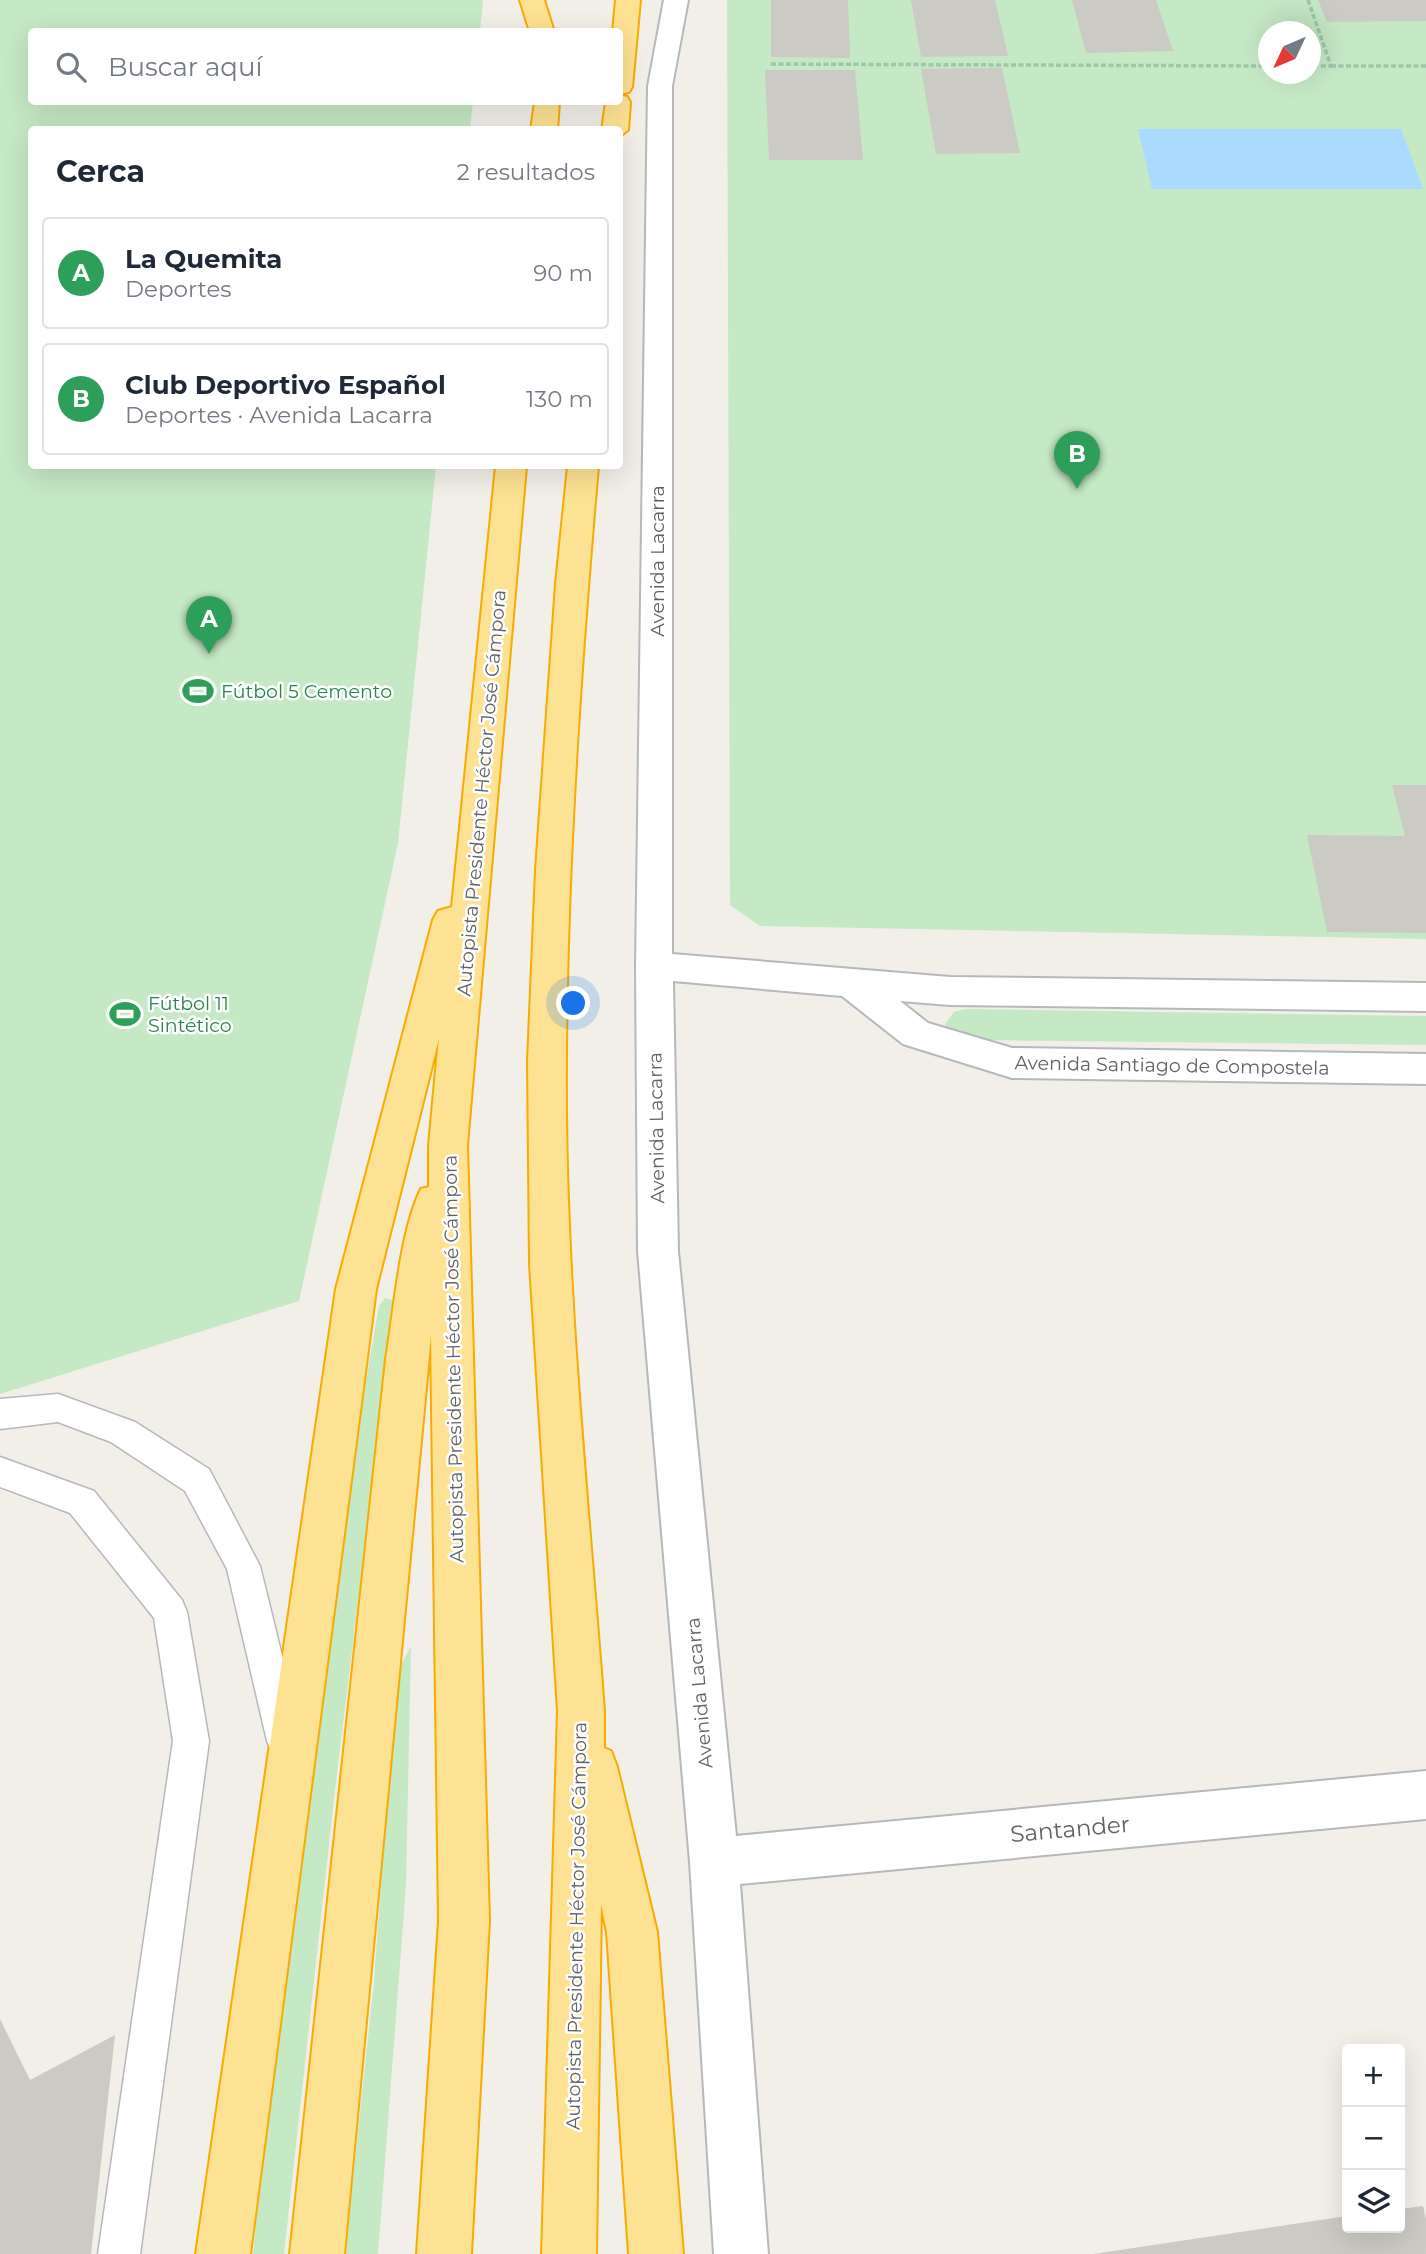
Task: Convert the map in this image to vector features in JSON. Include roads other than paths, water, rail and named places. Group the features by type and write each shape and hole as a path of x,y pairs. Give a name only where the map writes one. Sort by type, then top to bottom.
{"highway":[{"path":"532,0 541,28"},
{"path":"623,54 628,0"},
{"path":"544,126 547,105"},
{"path":"615,126 618,105"},
{"name":"Autopista Presidente Héctor José Cámpora","path":"444,2254 464,1921 448,1145 511,469"},
{"name":"Autopista Presidente Héctor José Cámpora","path":"569,2254 581,1711 550,1264 547,1061 554,870 572,584 583,469"},
{"path":"223,2254 356,1289 481,803"},
{"path":"317,2254 407,1359 423,1256 448,1145"},
{"path":"581,1711 632,1932 656,2254"}],"street":[{"name":"Avenida Lacarra","path":"676,0 660,86 654,966 658,1251 715,1862 741,2254"},
{"path":"654,966 854,985 950,991 1426,997"},
{"name":"Avenida Santiago de Compostela","path":"854,985 916,1034 1012,1063 1426,1069"},
{"name":"Santander","path":"715,1862 1426,1796"}],"lane":[{"path":"0,1414 58,1408 123,1433 197,1480 243,1566 291,1763"},
{"path":"0,1472 82,1502 170,1612 191,1741 119,2254"}],"water":[{"path":"1138,129 1401,129 1423,189 1152,189"}],"place":[{"name":"Club Deportivo Español","path":"1077,489"},
{"name":"La Quemita","path":"209,654"},
{"name":"Fútbol 5 Cemento","path":"198,691"},
{"name":"Fútbol 11 Sintético","path":"125,1014"}]}
